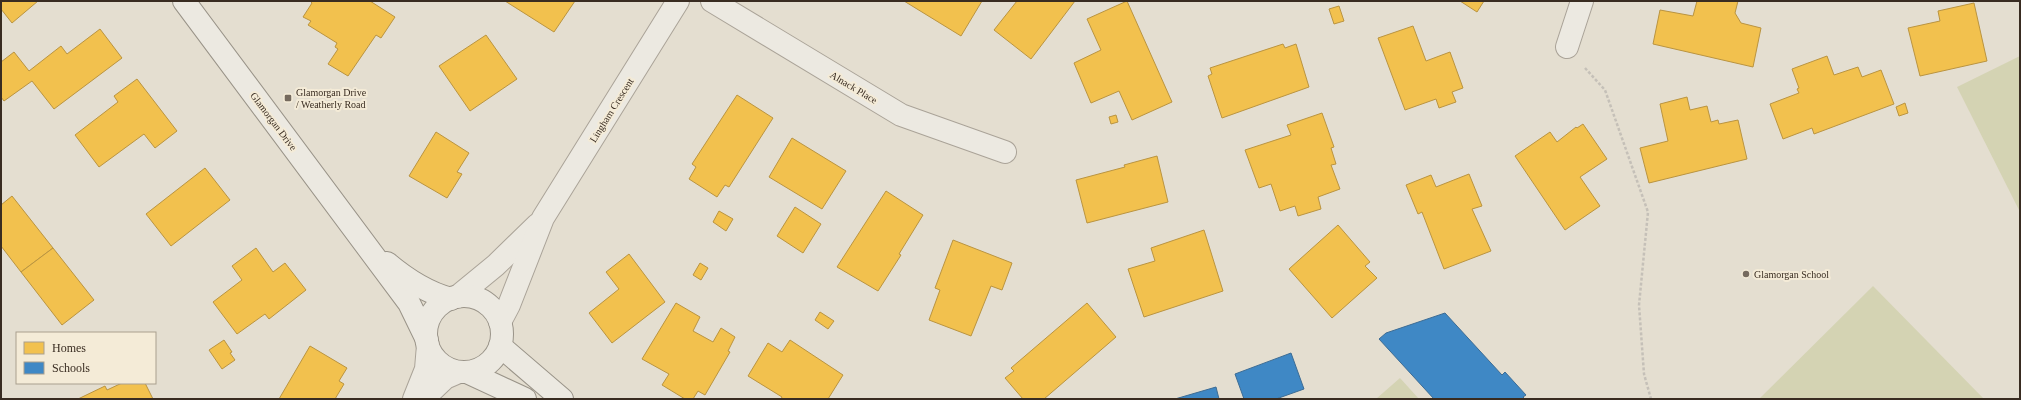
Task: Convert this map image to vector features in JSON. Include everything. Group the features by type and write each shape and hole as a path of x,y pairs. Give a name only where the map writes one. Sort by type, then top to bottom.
{"street":[{"name":"Glamorgan Drive","path":"184,1 364,240 409,303 427,343"},
{"name":"Lingham Crescent","path":"500,322 509,305 543,218 678,1"},
{"name":"Alnack Place","path":"712,1 901,115 1005,152"},
{"path":"1566,47 1582,1"},
{"name":"Lingham Crescent","path":"454,298 496,265 543,218"},
{"name":"Glamorgan Drive","path":"364,240 397,271 438,295 454,298"},
{"path":"414,399 426,369 427,327 431,315 440,305 454,298 475,298 491,306 500,322 502,334 500,346 495,356 478,370 463,372 445,378 423,399"},
{"path":"427,343 432,355 448,369 463,372 525,399"},
{"path":"500,346 562,399"}],"path":[{"path":"1566,47 1605,90 1648,212 1639,305 1644,374 1651,399"}],"green space":[{"path":"2020,56 2020,212 1957,87"},
{"path":"1873,286 1984,399 1759,399"},
{"path":"1400,378 1419,399 1376,399"}],"building: Homes":[{"path":"1,1 38,1 12,23 1,9"},
{"path":"310,1 370,1 395,17 381,38 376,35 348,76 328,64 338,49 335,47 337,43 308,25 311,21 303,17 312,3"},
{"path":"505,1 575,1 554,32"},
{"path":"904,1 982,1 961,36"},
{"path":"1017,1 1075,1 1031,59 994,30"},
{"path":"1127,1 1172,102 1132,120 1119,91 1091,103 1074,63 1101,50 1087,19"},
{"path":"1460,1 1484,1 1477,12"},
{"path":"1697,1 1738,1 1735,13 1741,23 1761,28 1753,67 1653,44 1660,10 1693,16"},
{"path":"1974,3 1987,61 1920,76 1908,28 1940,21 1938,11"},
{"path":"1339,6 1344,21 1334,24 1329,9"},
{"path":"1413,26 1426,61 1450,52 1463,88 1452,92 1456,102 1439,108 1436,99 1405,110 1378,38"},
{"path":"100,29 122,58 54,109 32,81 4,101 1,97 1,62 14,52 29,71 61,46 67,54"},
{"path":"486,35 517,79 470,111 439,66"},
{"path":"1283,44 1285,48 1296,44 1309,87 1222,118 1208,76 1212,74 1210,68"},
{"path":"1827,56 1834,75 1858,67 1862,77 1881,70 1894,104 1814,134 1812,128 1783,139 1770,104 1799,93 1797,89 1799,88 1792,69"},
{"path":"137,79 177,131 155,148 144,134 99,167 75,135 118,102 114,96"},
{"path":"737,95 773,118 729,187 725,185 717,197 689,179 696,167 692,164"},
{"path":"1687,97 1690,110 1707,106 1711,122 1718,120 1719,124 1738,120 1747,159 1649,183 1640,148 1668,141 1660,104"},
{"path":"1905,103 1908,113 1899,116 1896,107"},
{"path":"1322,113 1334,147 1331,148 1336,164 1331,165 1340,189 1318,197 1321,209 1298,216 1295,206 1280,211 1271,184 1259,188 1245,150 1291,135 1287,125"},
{"path":"1116,115 1118,122 1111,124 1109,117"},
{"path":"1583,124 1607,159 1580,177 1600,206 1565,230 1515,156 1550,132 1557,142 1576,127 1577,128"},
{"path":"436,132 469,153 457,172 462,174 447,198 409,176"},
{"path":"792,138 846,171 822,209 769,177"},
{"path":"1157,156 1168,202 1087,223 1076,180 1125,167 1124,165"},
{"path":"205,168 230,200 171,246 146,214"},
{"path":"1469,174 1482,206 1472,209 1491,251 1444,269 1422,212 1418,214 1406,185 1431,175 1436,187"},
{"path":"886,191 923,215 899,254 901,255 878,291 837,267"},
{"path":"12,196 53,248 21,272 1,246 1,205"},
{"path":"795,207 821,224 803,253 777,236"},
{"path":"719,211 733,219 726,231 713,222"},
{"path":"1338,225 1370,262 1365,266 1377,278 1332,318 1289,269"},
{"path":"1204,230 1223,291 1144,317 1128,269 1155,261 1151,248"},
{"path":"953,240 1012,263 1002,290 991,286 971,336 929,320 940,290 935,288"},
{"path":"53,248 94,300 62,325 21,272"},
{"path":"256,248 273,272 285,263 306,290 269,319 265,314 237,334 213,302 242,280 232,266"},
{"path":"629,254 665,302 612,343 589,313 619,289 606,272"},
{"path":"700,263 708,268 701,280 693,275"},
{"path":"676,303 700,317 693,331 713,342 721,328 735,337 728,351 730,352 705,395 698,391 693,399 685,399 662,385 669,374 642,359"},
{"path":"1087,303 1116,337 1044,399 1023,399 1005,378 1014,371 1011,368"},
{"path":"820,312 834,321 828,329 815,320"},
{"path":"224,340 232,352 230,353 235,360 222,369 209,350"},
{"path":"790,340 843,375 828,399 781,399 782,397 748,376 768,343 782,352"},
{"path":"310,346 347,368 339,381 344,384 335,399 279,399"},
{"path":"120,384 146,384 153,399 78,399 105,386 107,390"}],"building: Schools":[{"path":"1445,313 1502,375 1505,372 1526,395 1523,397 1525,399 1434,399 1379,339 1386,333"},
{"path":"1291,353 1304,389 1276,399 1244,399 1235,374"},
{"path":"1216,387 1219,399 1175,399"}],"place":[{"name":"Glamorgan Drive / Weatherly Road","path":"288,98"},
{"name":"Glamorgan School","path":"1746,274"}]}
